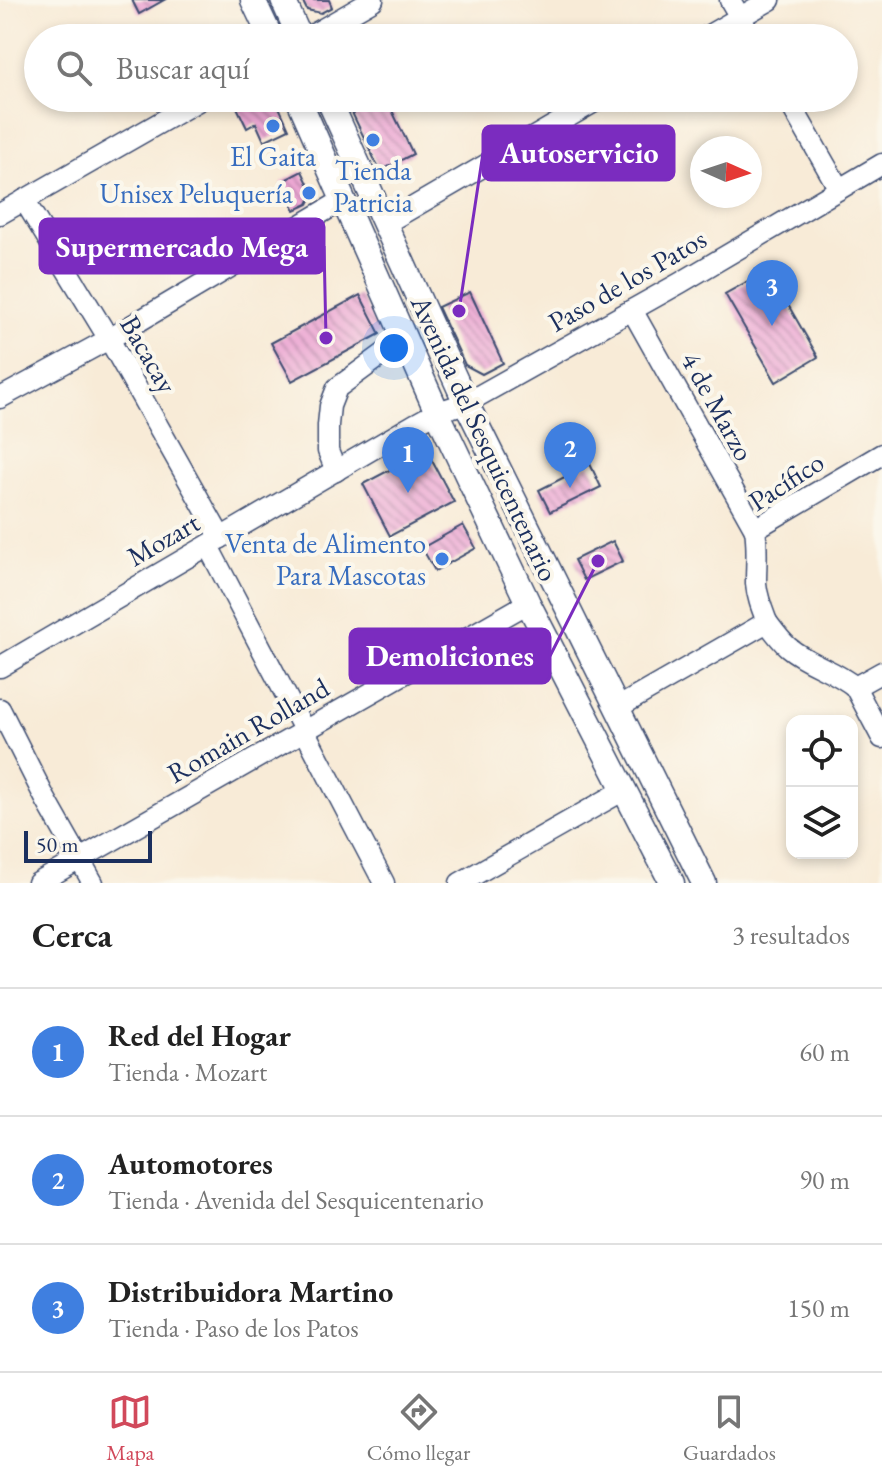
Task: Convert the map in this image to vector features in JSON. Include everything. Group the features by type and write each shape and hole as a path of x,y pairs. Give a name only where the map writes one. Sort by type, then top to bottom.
{"main road":[{"path":"253,0 264,24"},
{"path":"283,0 294,24"},
{"name":"Avenida del Sesquicentenario","path":"304,112 437,412 528,603 672,883"},
{"name":"Avenida del Sesquicentenario","path":"334,112 466,403 704,883"}],"street":[{"path":"331,24 373,0"},
{"path":"718,24 735,8 770,0"},
{"path":"0,214 178,112"},
{"path":"386,223 577,112"},
{"path":"795,112 839,189"},
{"name":"Paso de los Patos","path":"437,412 466,403 882,164"},
{"name":"Bacacay","path":"24,200 109,339 215,542 304,730 384,883"},
{"path":"0,398 109,339 343,200"},
{"name":"4 de Marzo","path":"632,310 755,529"},
{"path":"336,471 328,451 328,425 330,406 337,388 405,338"},
{"name":"Mozart","path":"0,667 437,412"},
{"name":"Pacífico","path":"767,622 756,583 758,550 755,529 882,454"},
{"name":"Romain Rolland","path":"38,883 528,603"},
{"path":"617,708 767,622 788,647 817,665 836,672 855,687 882,738"},
{"path":"855,687 882,672"},
{"path":"0,709 93,883"},
{"path":"460,883 624,790"}],"building":[{"path":"132,0 164,0 139,14"},
{"path":"302,0 329,0 332,7 321,13 307,10"},
{"name":"El Gaita","path":"239,112 281,112 289,129 264,141 256,123 247,128"},
{"path":"352,112 393,112 413,154 380,171"},
{"path":"302,171 313,194 308,204 295,210 281,182"},
{"path":"768,270 818,357 776,382 725,294"},
{"path":"470,292 503,363 482,374 465,365 438,307"},
{"path":"360,295 380,334 292,381 271,343"},
{"path":"418,455 430,457 454,502 390,536 363,484"},
{"path":"590,464 601,487 550,512 539,490"},
{"name":"Venta de Alimento Para Mascotas","path":"463,525 476,548 435,571 422,548"},
{"path":"613,541 623,561 584,580 574,560"}],"place":[{"name":"El Gaita","path":"273,126"},
{"name":"Tienda Patricia","path":"373,140"},
{"name":"Unisex Peluquería","path":"309,193"},
{"name":"Autoservicio","path":"459,311"},
{"name":"Distribuidora Martino","path":"772,326"},
{"name":"Supermercado Mega","path":"326,338"},
{"name":"Automotores","path":"570,488"},
{"name":"Red del Hogar","path":"408,493"},
{"name":"Venta de Alimento Para Mascotas","path":"442,559"},
{"name":"Demoliciones","path":"598,561"}]}
